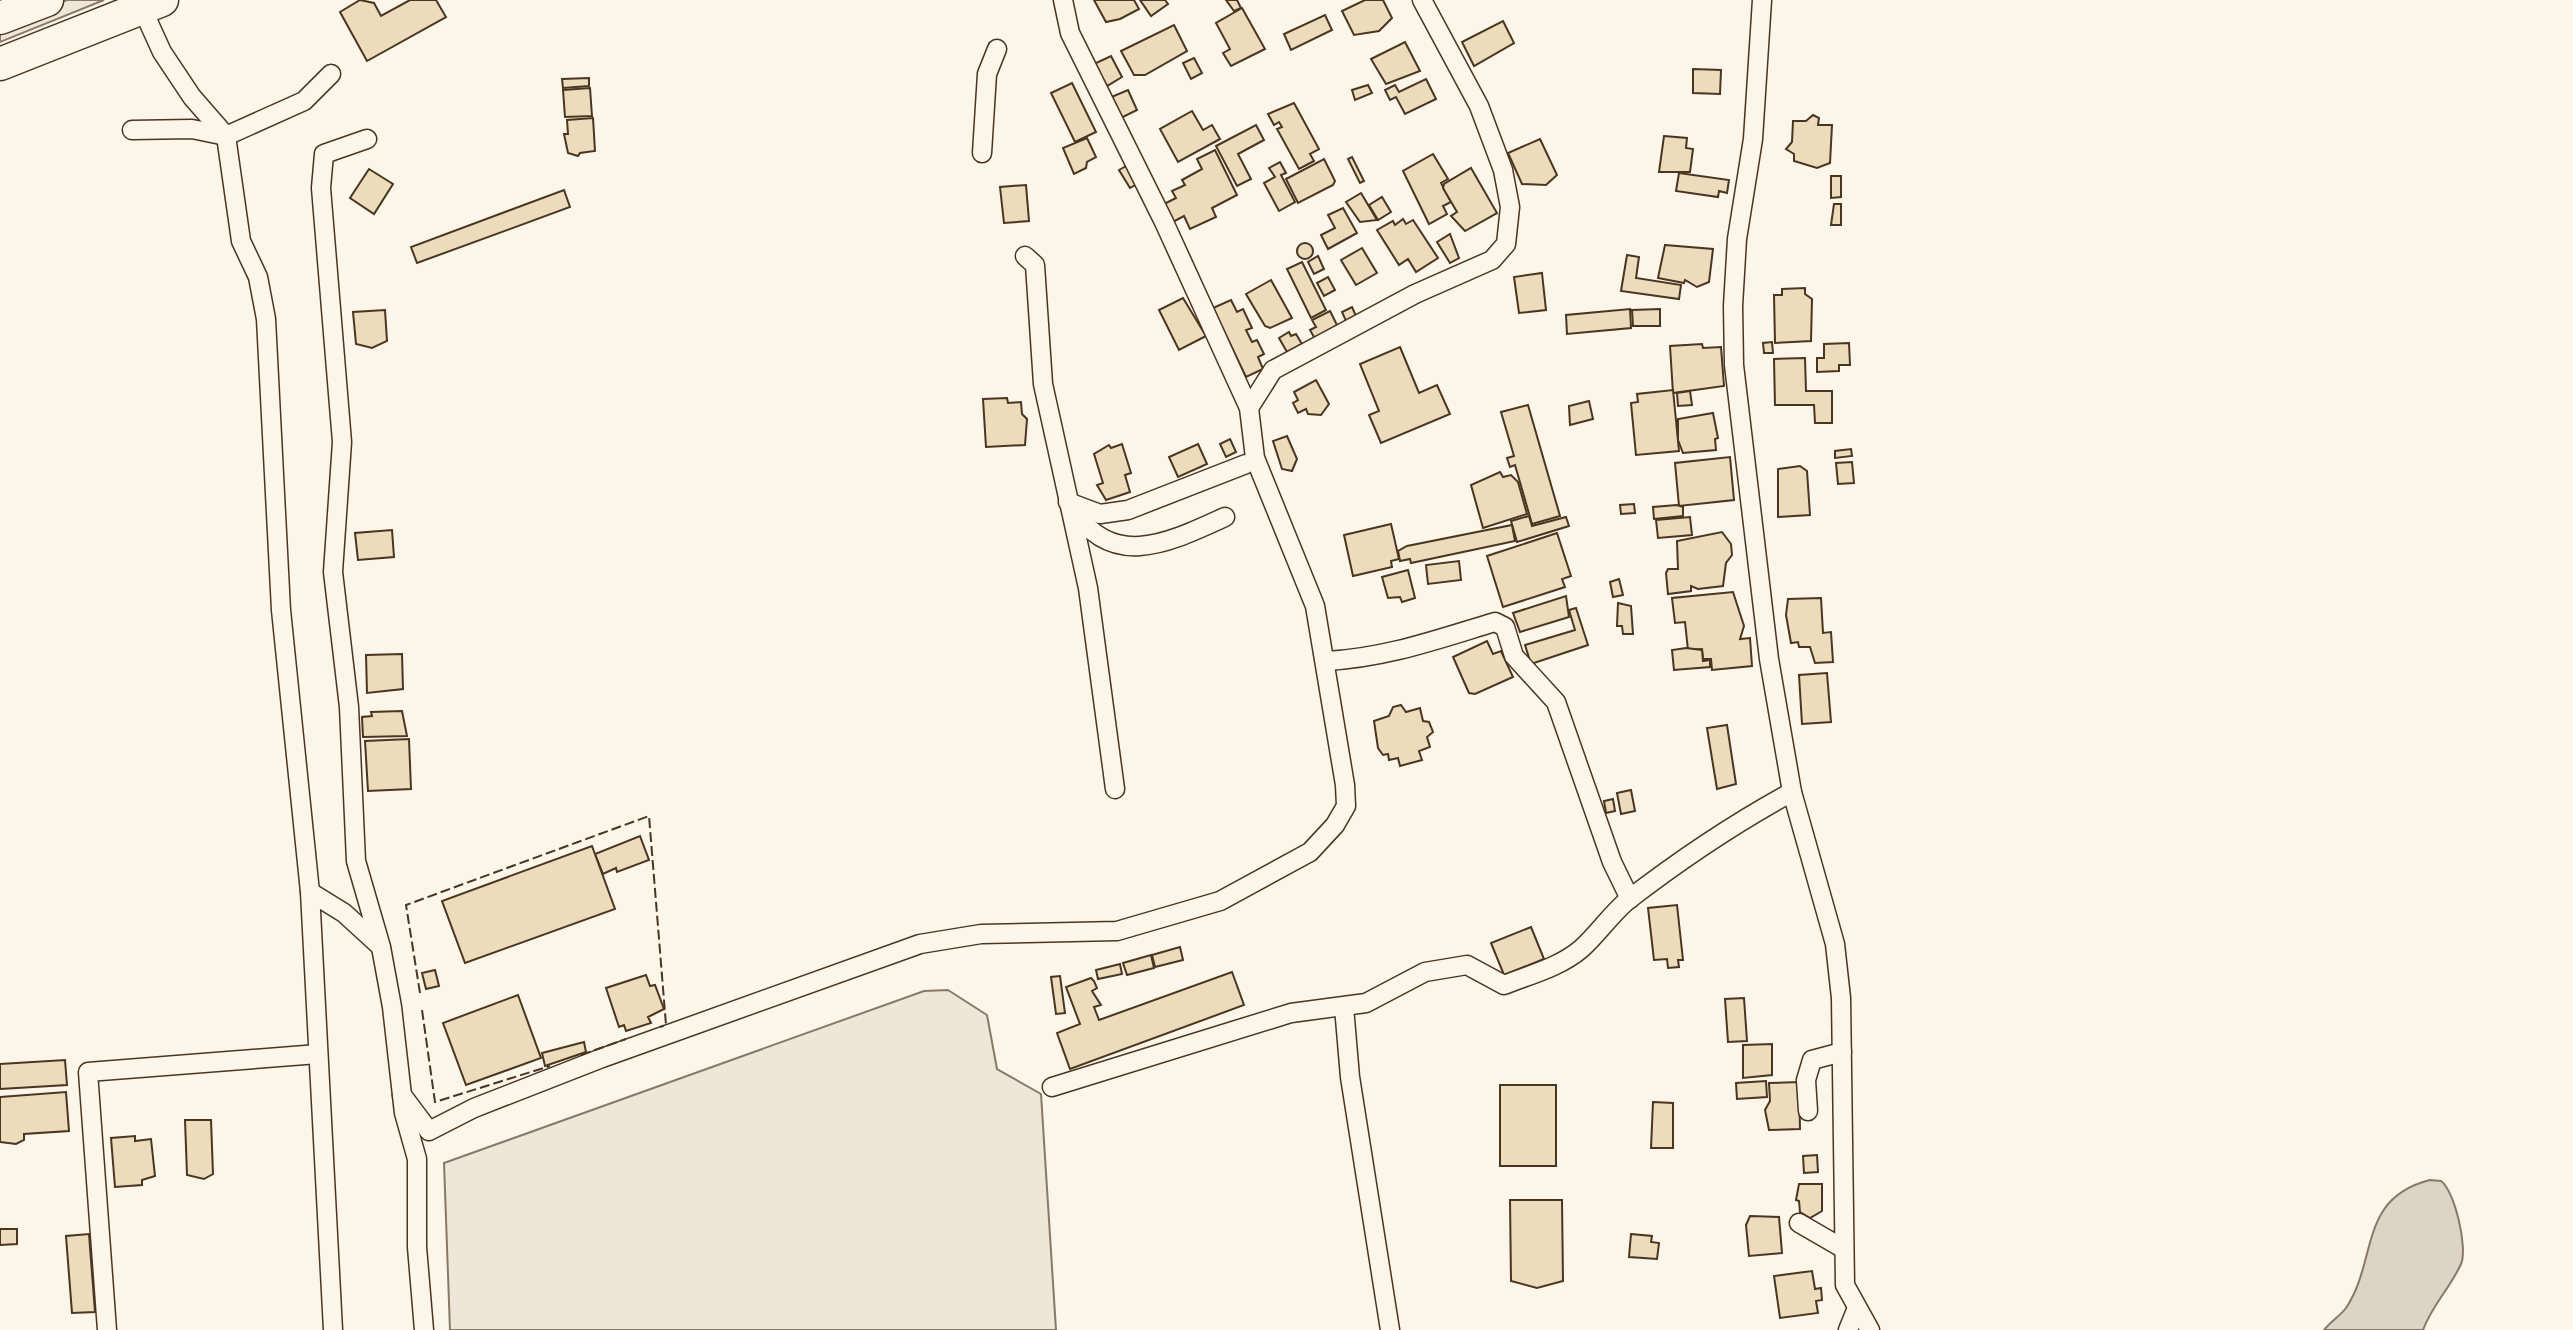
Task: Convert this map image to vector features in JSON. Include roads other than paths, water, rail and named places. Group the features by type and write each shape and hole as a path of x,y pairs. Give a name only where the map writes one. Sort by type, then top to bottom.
{"highway":[{"path":"0,18 47,0"},
{"path":"0,64 152,4"}],"street":[{"path":"402,1095 429,1131 474,1108 602,1058 920,944 981,934 1117,931 1220,901 1310,852 1335,825 1346,806 1326,661 1315,606 1255,458 1249,408 1164,222 1070,33 1063,0"},
{"path":"1249,408 1273,370 1415,294 1492,260 1506,244 1510,207 1503,170 1479,106 1422,0"},
{"path":"1762,0 1753,139 1737,239 1733,306 1734,365 1769,659 1792,792 1835,944 1842,1052 1845,1285 1870,1330"},
{"path":"152,4 162,52 192,97 226,136 241,241 258,277 266,319 281,610 310,892 333,1330"},
{"path":"982,153 987,74 997,49"},
{"path":"132,130 192,129 226,136 304,101 331,74"},
{"path":"367,139 324,154 321,188 342,442 333,572 349,707 356,861 381,947 392,1007 402,1095 417,1159 417,1247 424,1330"},
{"path":"1025,256 1035,265 1043,384 1088,588 1115,789"},
{"path":"1068,502 1100,514 1128,510 1246,464"},
{"path":"1068,502 1092,533 1105,543 1132,547 1164,544 1225,517"},
{"path":"1326,661 1365,659 1400,652 1495,622 1505,627 1514,656 1556,702 1612,862 1630,899"},
{"path":"1052,1087 1291,1013 1366,1003 1425,972 1467,965 1504,985 1580,950 1630,899 1758,808 1792,792"},
{"path":"310,892 344,913 381,947"},
{"path":"1344,1007 1350,1077 1390,1330"},
{"path":"1808,1111 1806,1080 1812,1060 1842,1052"},
{"path":"107,1330 88,1072 318,1054"},
{"path":"1799,1223 1844,1249"},
{"path":"1848,1330 1857,1308"}]}
